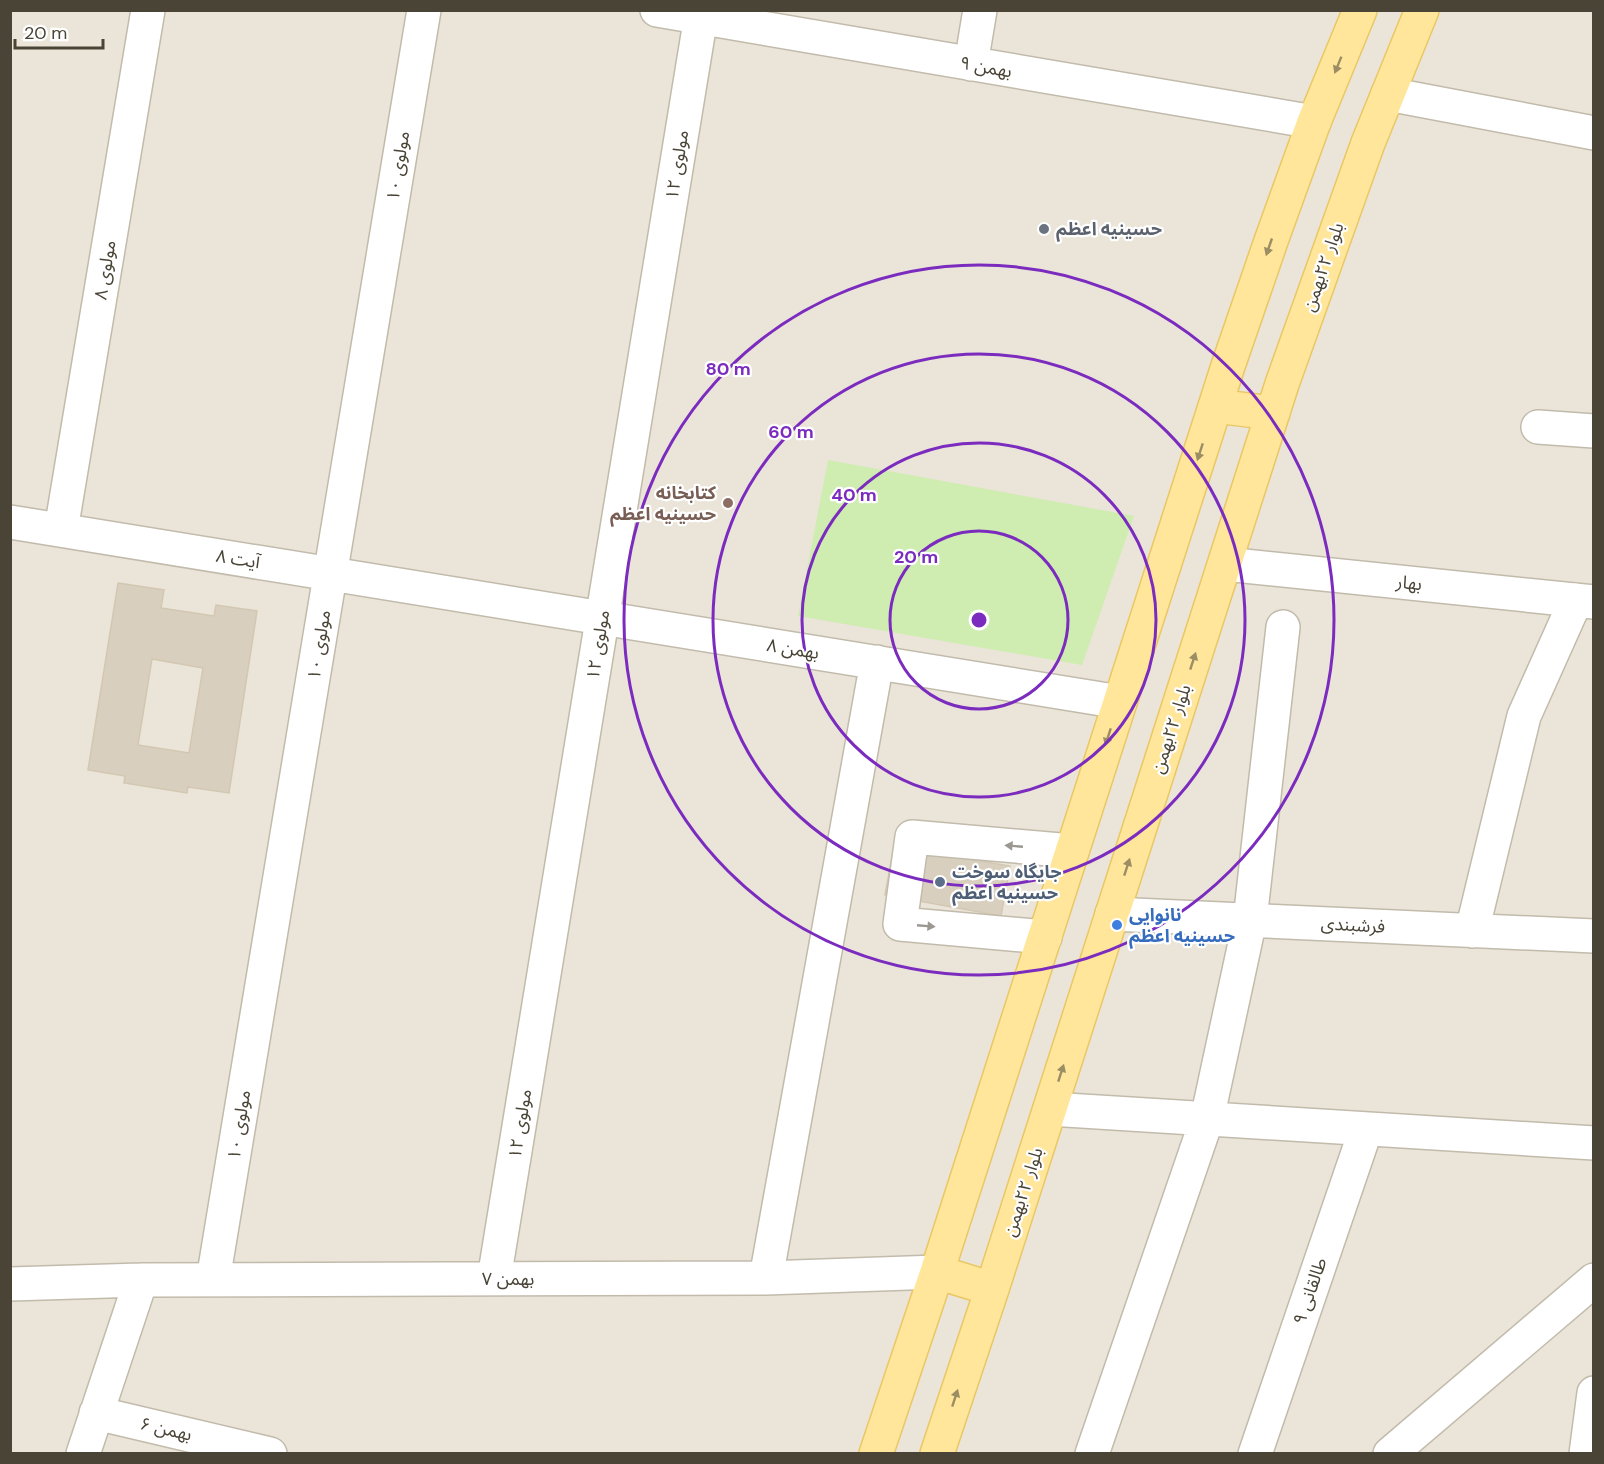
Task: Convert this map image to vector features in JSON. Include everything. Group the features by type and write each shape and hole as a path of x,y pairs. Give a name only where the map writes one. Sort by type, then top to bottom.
{"main road":[{"path":"876,1454 937,1272 1215,406 1314,122 1360,10"},
{"name":"بلوار ۲۲بهمن","path":"937,1454 1050,1109 1272,413 1368,143 1422,10"},
{"path":"1215,406 1272,413"},
{"path":"937,1272 992,1289"}],"street":[{"name":"مولوی ۸","path":"61,530 148,10"},
{"name":"مولوی ۱۰","path":"213,1280 424,10"},
{"name":"بهمن ۹","path":"657,10 701,14 971,64 1314,122"},
{"path":"971,64 980,10"},
{"name":"مولوی ۱۲","path":"495,1279 701,14"},
{"path":"1388,94 1593,133"},
{"path":"1538,427 1593,431"},
{"name":"آیت ۸","path":"10,522 466,596"},
{"name":"بهار","path":"1225,564 1585,601"},
{"name":"بهمن ۸","path":"466,596 1120,702"},
{"path":"1472,930 1524,716 1585,601"},
{"path":"1092,1454 1207,1119 1250,920 1283,627"},
{"path":"766,1278 877,662"},
{"path":"1045,937 900,924 912,837 1072,851"},
{"name":"فرشبندی","path":"1112,914 1593,936"},
{"path":"1050,1109 1593,1143"},
{"name":"طالقانی ۹","path":"1255,1454 1366,1129"},
{"name":"بهمن ۷","path":"10,1284 141,1280 766,1278 937,1272"},
{"path":"83,1454 141,1280"},
{"path":"1390,1454 1593,1280"},
{"path":"1586,1454 1593,1393"},
{"name":"بهمن ۶","path":"96,1413 270,1454"}],"shaded area":[{"path":"11,11 1593,11 1593,1453 11,1453"}],"green space":[{"path":"828,460 1134,516 1082,665 798,616"}],"building":[{"path":"118,583 164,590 161,608 214,616 216,605 257,611 229,793 188,787 187,793 124,783 125,776 88,770","holes":["152,659 203,668 189,753 138,745"]},
{"path":"894,846 1010,866 1001,916 885,895"}],"place":[{"name":"حسینیه اعظم","path":"1044,229"},
{"name":"کتابخانه حسینیه اعظم","path":"728,503"},
{"name":"جایگاه سوخت حسینیه اعظم","path":"940,882"},
{"name":"نانوایی حسینیه اعظم","path":"1117,925"}]}
